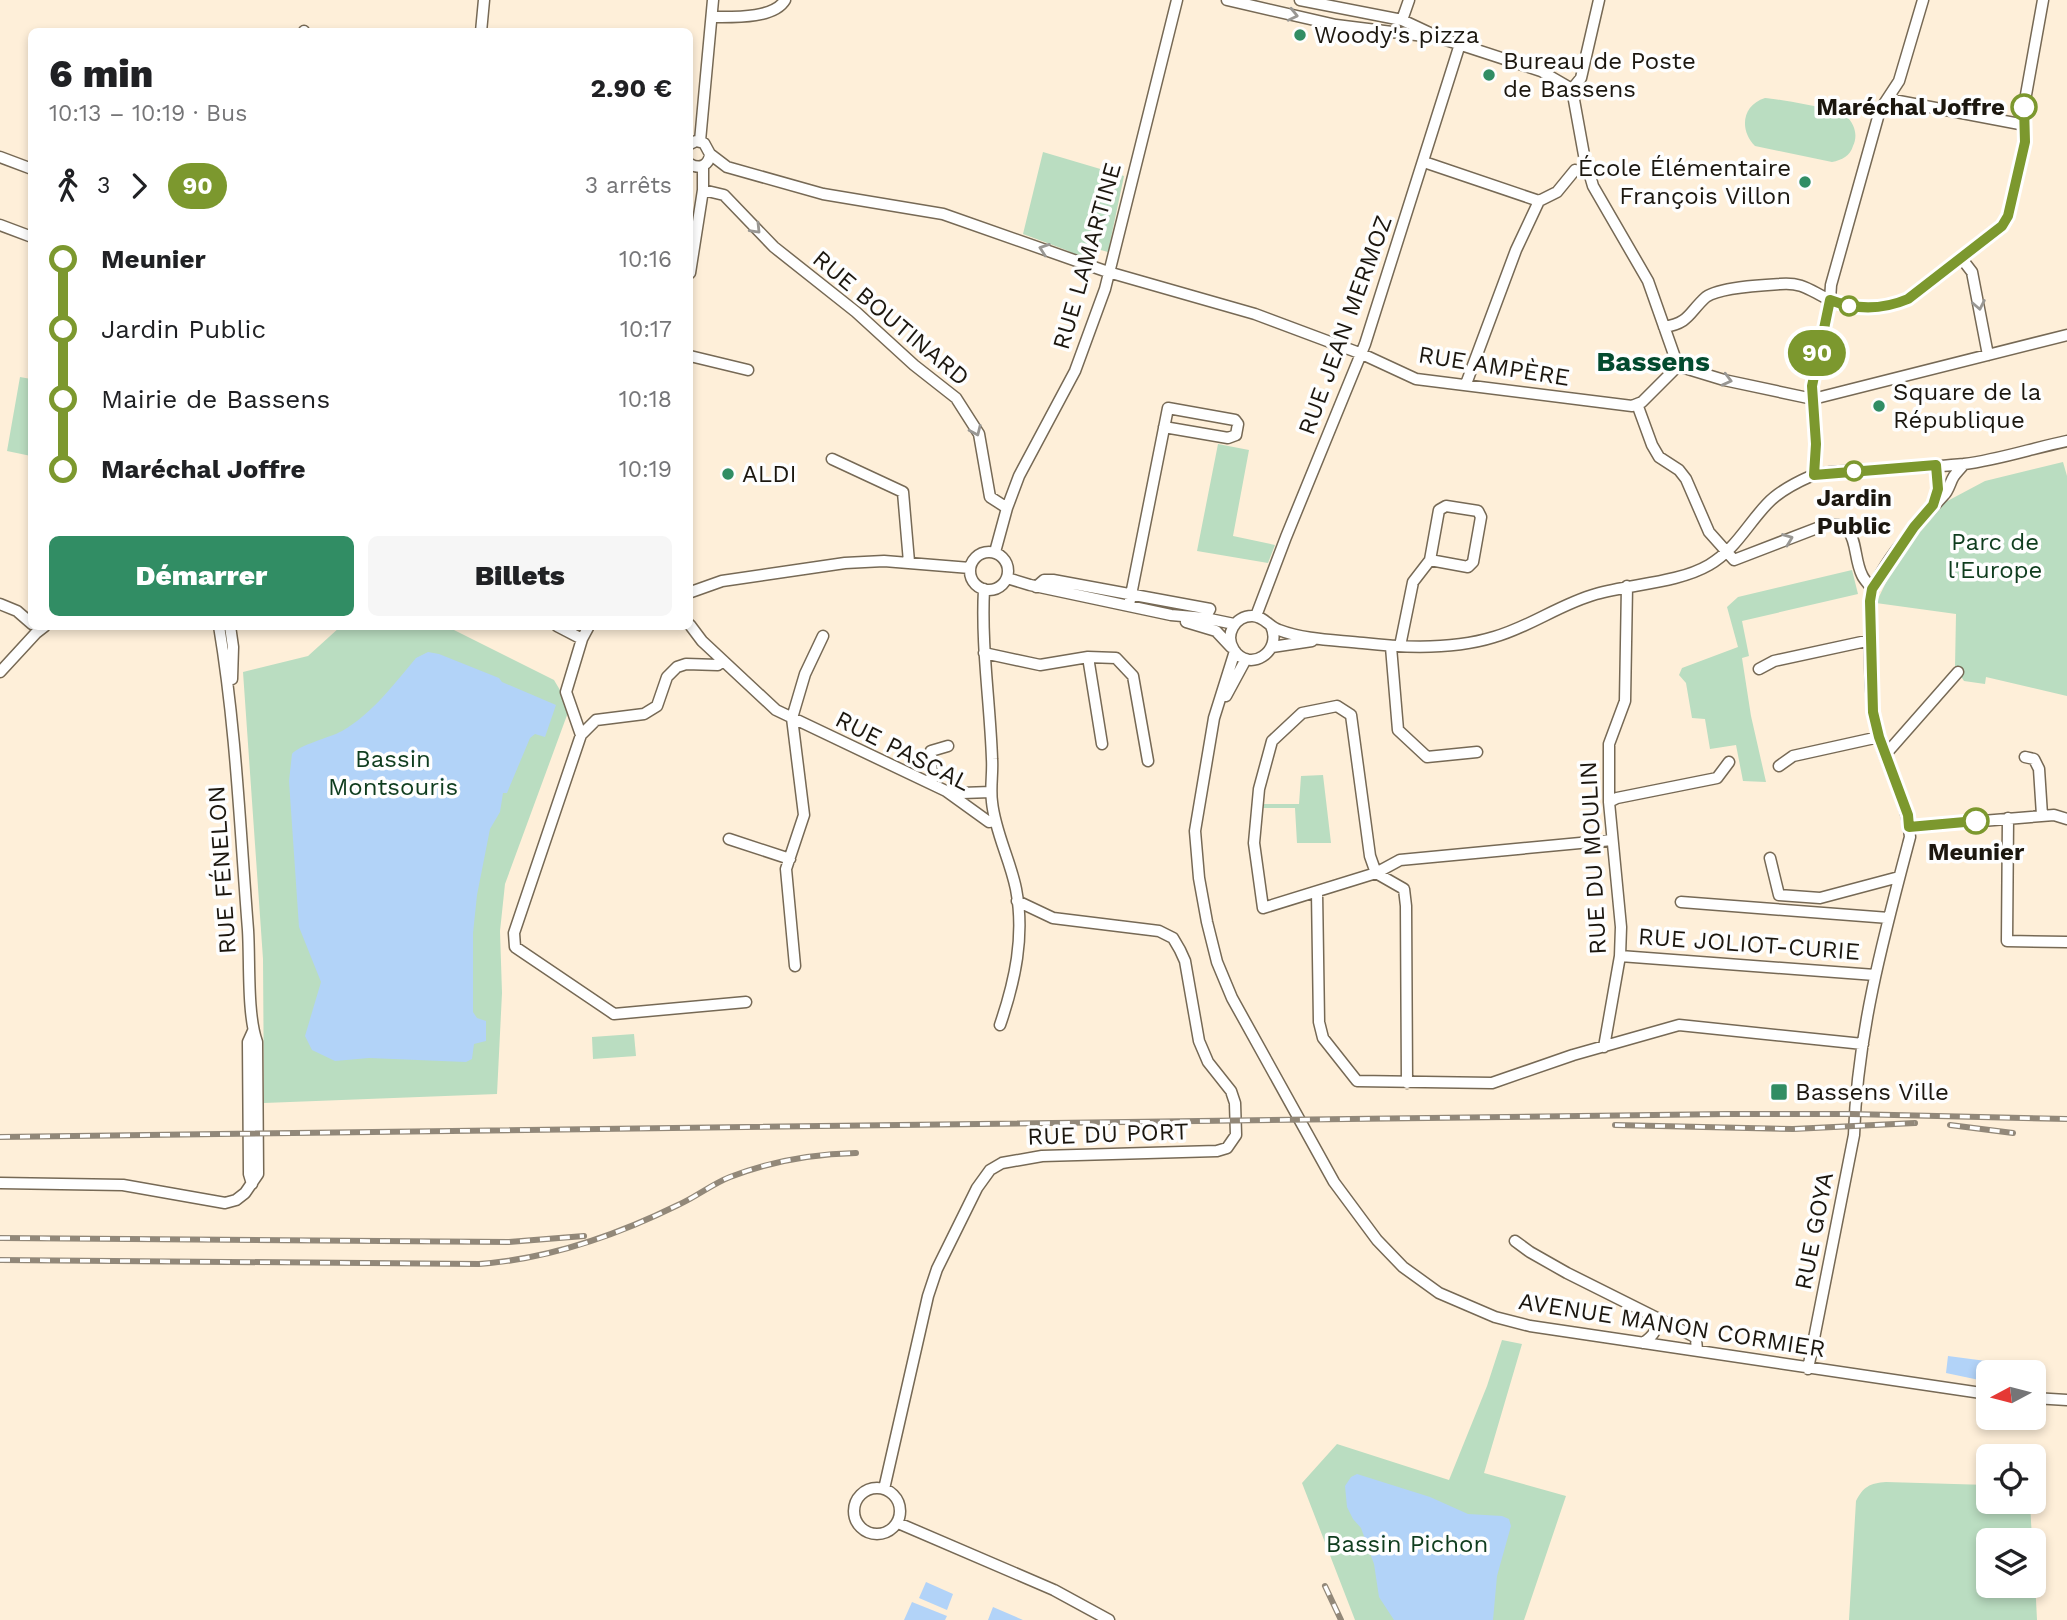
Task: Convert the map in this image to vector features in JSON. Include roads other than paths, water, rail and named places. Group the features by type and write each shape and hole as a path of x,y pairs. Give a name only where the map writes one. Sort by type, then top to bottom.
{"street":[{"path":"481,28 484,0"},
{"path":"693,166 702,166 708,161 710,154 707,146 695,143 713,0"},
{"path":"712,17 735,18 771,12 782,6 785,0"},
{"name":"RUE LAMARTINE","path":"995,552 1019,476 1075,371 1105,289 1177,0"},
{"path":"1227,0 1336,24 1440,38"},
{"path":"1300,0 1402,20 1440,38 1541,71 1572,89 1584,155 1593,186 1642,269 1678,366"},
{"path":"1402,20 1409,0"},
{"path":"1572,89 1581,78 1600,0"},
{"path":"1814,475 1816,444 1812,386 1831,285 1880,110 1899,81 1923,0"},
{"path":"1664,327 1686,320 1708,296 1729,290 1782,283 1802,284 1830,300 1856,307 1893,306 1908,299 2002,226 2008,216 2022,160 2025,142 2024,106 2043,0"},
{"name":"RUE JEAN MERMOZ","path":"1256,616 1362,354 1460,44"},
{"path":"1888,99 2025,125"},
{"name":"RUE AMPÈRE","path":"710,154 727,167 823,194 943,214 1108,272 1255,314 1362,354 1416,379 1613,405 1637,404"},
{"path":"0,157 28,168"},
{"path":"1424,162 1539,201"},
{"path":"693,254 703,190 702,166"},
{"path":"1466,384 1516,250 1539,201 1557,192 1575,170"},
{"name":"RUE BOUTINARD","path":"703,190 724,195 774,247 856,312 914,365 956,398 979,434 990,497 1007,508"},
{"path":"0,225 28,236"},
{"path":"1962,259 1972,272 1988,355"},
{"path":"1678,366 1724,380 1813,399 2067,335"},
{"path":"693,357 748,370"},
{"path":"1678,366 1637,404 1659,457 1679,470 1686,479 1709,531 1726,552 1734,560 1835,523 1845,526 1850,532 1861,574 1872,589"},
{"path":"1130,600 1164,427 1168,408 1235,420 1238,424 1236,435 1227,438 1164,427"},
{"path":"1235,651 1230,638 1234,624 1244,617 1256,616 1283,632 1325,640 1396,646 1447,646 1494,638 1595,594 1683,575 1708,566 1735,545 1766,505 1785,489 1814,475 1964,464 2065,442"},
{"path":"832,459 903,492 909,562"},
{"path":"1964,464 1952,478 1947,493 1914,527 1872,589 1873,712 1879,737 1908,815 1909,827 2042,815 2067,819"},
{"path":"1933,505 1938,489 1936,465"},
{"path":"1430,561 1468,567 1473,562 1481,517 1478,511 1446,506 1439,510 1430,561 1413,582 1396,646 1398,730 1427,757 1477,752"},
{"path":"995,552 1008,566 1007,578 1000,587 984,589 974,583 970,568 972,561 979,554 995,552"},
{"path":"693,594 722,580 845,563 909,562 970,568"},
{"path":"1007,578 1036,587 1207,613 1234,624"},
{"name":"RUE DU MOULIN","path":"1604,1046 1620,956 1621,927 1609,802 1609,744 1625,701 1627,586"},
{"path":"984,589 982,609 993,760 991,792 994,821 1016,887 1019,924 1018,958 1000,1025"},
{"path":"1130,600 1216,631 1246,659 1261,658 1272,647 1274,636 1271,626"},
{"path":"0,604 17,611 28,620"},
{"path":"1171,615 1224,611"},
{"name":"RUE PASCAL","path":"693,628 722,661 776,710 946,790 989,822 994,821"},
{"path":"0,672 34,630"},
{"name":"RUE FÉNELON","path":"0,1183 123,1185 225,1203 236,1199 252,1184 249,1174 248,1042 253,1031 250,956 231,706 220,630"},
{"name":"RUE FÉNELON","path":"231,630 233,647 231,706"},
{"path":"565,630 582,639"},
{"path":"581,735 566,692 587,630"},
{"path":"795,966 786,869 804,815 792,718 805,674 823,636"},
{"path":"1272,647 1325,640"},
{"path":"1759,669 1774,661 1871,640"},
{"name":"AVENUE MANON CORMIER","path":"1235,651 1214,718 1195,831 1199,878 1217,962 1250,1033 1334,1182 1377,1240 1421,1281 1465,1305 1530,1326 1976,1392"},
{"path":"984,653 1041,665 1088,657 1116,658 1133,676 1149,761"},
{"path":"1088,657 1102,744"},
{"name":"AVENUE MANON CORMIER","path":"1211,738 1225,698 1246,659"},
{"path":"722,661 718,665 686,664 677,667 667,677 657,706 644,714 596,720 581,735 514,933 516,947 614,1014 746,1002"},
{"path":"1885,755 1958,671"},
{"path":"1407,1083 1404,889 1376,873 1370,856 1351,715 1337,706 1302,713 1272,741 1259,789 1254,843 1263,908 1376,873 1400,860 1612,840"},
{"path":"1779,766 1793,756 1879,737"},
{"path":"932,784 931,751 948,746"},
{"path":"2025,757 2034,759 2039,769 2042,815"},
{"path":"1609,802 1617,798 1717,778 1729,762"},
{"path":"946,790 962,793 991,792"},
{"path":"2008,818 2007,941 2067,942"},
{"name":"RUE GOYA","path":"1808,1369 1854,1135 1855,1100 1875,975 1910,837 1909,827"},
{"path":"729,839 790,859"},
{"path":"1770,858 1779,895 1820,898 1899,877"},
{"path":"1317,891 1319,1022 1323,1038 1357,1081 1492,1083 1604,1046 1679,1025 1863,1044"},
{"name":"RUE DU PORT","path":"884,1489 928,1296 949,1246 990,1170 1011,1160 1042,1156 1217,1151 1227,1148 1236,1135 1235,1104 1231,1091 1208,1062 1199,1041 1185,961 1173,938 1159,930 1053,918 1017,901"},
{"path":"1681,902 1889,918"},
{"name":"RUE JOLIOT-CURIE","path":"1620,956 1875,975"},
{"path":"1515,1241 1539,1257 1693,1336 1696,1339 1696,1350"},
{"path":"1643,1343 1656,1329 1654,1317"},
{"path":"2046,1398 2067,1399"},
{"path":"876,1488 884,1489 891,1492 901,1510 898,1523 878,1535 863,1530 854,1516 857,1500 862,1494 876,1488"},
{"path":"898,1523 1055,1590 1110,1620"}],"water":[{"name":"Bassin Montsouris","path":"428,652 499,678 502,682 556,705 545,737 535,734 530,738 507,793 503,793 500,812 490,829 477,895 473,933 473,1012 477,1018 486,1021 486,1041 474,1044 472,1059 466,1062 369,1058 335,1061 312,1050 305,1036 321,982 299,927 289,781 292,754 353,724 382,698 416,658"},
{"path":"1948,1356 1978,1360 1976,1360 1976,1379 1946,1373"},
{"name":"Bassin Pichon","path":"1357,1474 1430,1497 1468,1514 1502,1516 1509,1519 1511,1526 1497,1576 1493,1620 1394,1620 1379,1597 1374,1564 1361,1528 1347,1507 1345,1486 1351,1477"},
{"path":"926,1582 953,1594 947,1610 919,1598"},
{"path":"912,1602 947,1616 945,1620 904,1620"},
{"path":"993,1607 1023,1620 988,1620"}],"railway":[{"path":"0,1137 1727,1114 2067,1119"},
{"path":"1615,1125 1793,1129 1915,1123"},
{"path":"1950,1125 2013,1133"},
{"path":"0,1260 479,1264 505,1261 556,1251 606,1236 685,1202 723,1180 745,1171 792,1159 856,1153"},
{"path":"0,1238 509,1242 584,1236"},
{"path":"1325,1586 1341,1620"}],"place":[{"name":"Woody's pizza","path":"1300,35"},
{"name":"Bureau de Poste de Bassens","path":"1489,75"},
{"name":"Maréchal Joffre","path":"2024,107"},
{"name":"École Élémentaire François Villon","path":"1805,182"},
{"name":"Square de la République","path":"1879,406"},
{"name":"Jardin Public","path":"1854,471"},
{"name":"ALDI","path":"728,474"},
{"name":"Meunier","path":"1976,821"},
{"name":"Bassens Ville","path":"1779,1092"}],"district":[{"name":"Bassens","path":"1653,361"}],"park label":[{"name":"Parc de l'Europe","path":"1995,556"}]}
